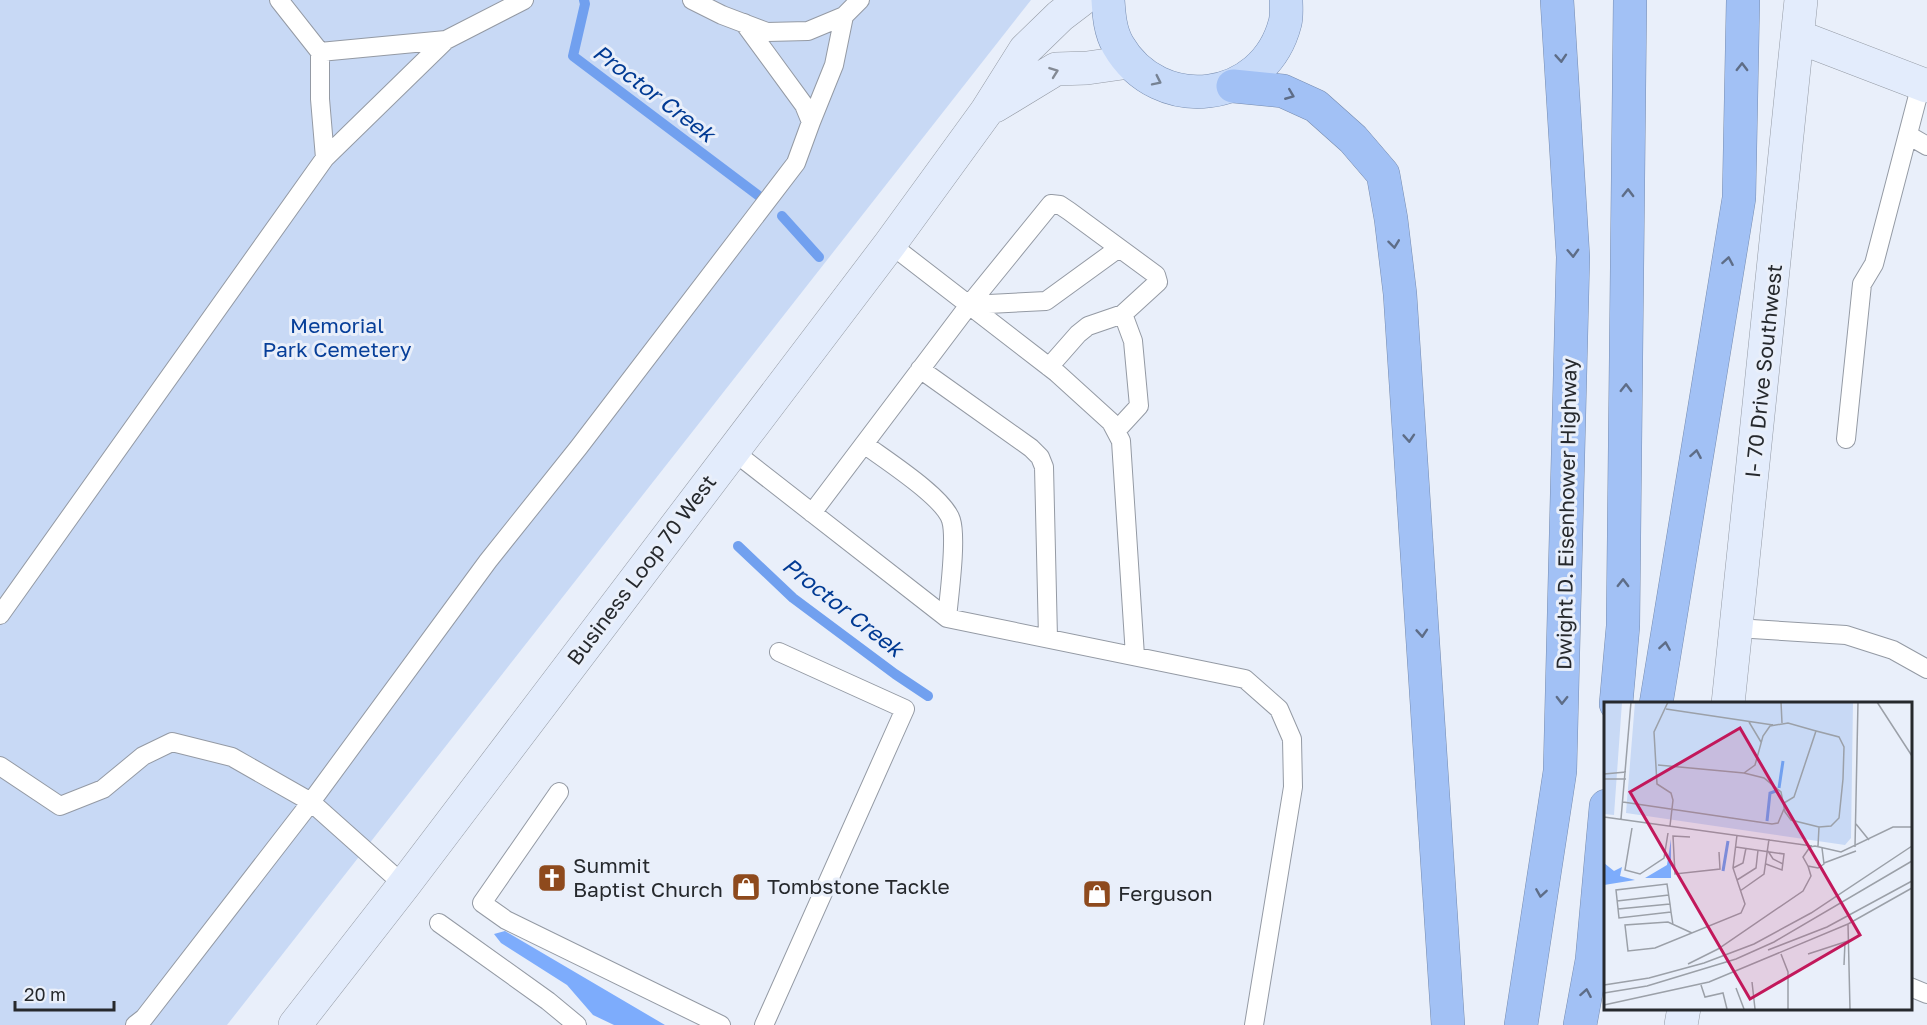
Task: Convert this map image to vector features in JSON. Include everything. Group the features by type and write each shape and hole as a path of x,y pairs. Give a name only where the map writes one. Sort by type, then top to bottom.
{"highway":[{"name":"Dwight D. Eisenhower Highway","path":"1521,1025 1560,771 1573,256 1557,0"},
{"path":"1616,702 1623,626 1630,0"},
{"path":"1656,702 1739,198 1743,0"},
{"path":"1233,86 1283,91 1316,106 1353,139 1383,174 1400,294 1448,1025"},
{"path":"1580,1025 1592,960 1604,828"},
{"path":"1592,960 1604,935"}],"main road":[{"name":"Business Loop 70 West","path":"295,1025 404,885 890,244 986,112 1025,50 1060,16 1081,0"},
{"path":"1108,0 1110,21 1117,43 1129,62 1151,80 1177,90 1205,93 1233,86 1257,71 1274,48 1285,22 1286,0"},
{"name":"I- 70 Drive Southwest","path":"1728,702 1799,37 1801,0"},
{"path":"1799,37 1924,85"},
{"name":"Business Loop 70 West","path":"986,112 1056,69 1087,68 1129,62"},
{"path":"1681,1025 1684,1010"}],"lane":[{"path":"279,0 320,52 320,99 325,158"},
{"path":"0,615 325,158 446,40 524,0"},
{"path":"694,0 722,15 767,32 808,31 844,16 860,0"},
{"path":"135,1025 144,1018 311,802 488,561 579,447 796,163 834,65 844,16"},
{"path":"744,23 804,105 811,122"},
{"path":"320,52 446,40"},
{"path":"1846,439 1862,284 1874,264 1908,135 1924,85"},
{"path":"1908,135 1927,146"},
{"path":"812,513 969,305 1051,204 1060,205 1119,248 1156,275 1158,282 1123,314 1088,326 1049,366"},
{"path":"890,244 1049,366 1111,422 1121,441 1135,656"},
{"path":"969,305 1046,302 1119,248"},
{"path":"1116,431 1139,406 1133,341 1123,314"},
{"path":"920,369 1031,448 1040,457 1044,467 1048,638"},
{"path":"864,444 934,498 945,509 951,521 952,542 947,618"},
{"path":"733,451 947,618 1245,679 1278,709 1292,739 1293,787 1254,1025"},
{"path":"1736,628 1846,635 1893,650 1927,669"},
{"path":"764,1025 905,709 778,652"},
{"path":"0,766 60,806 103,789 143,756 172,742 232,757 311,802 404,885"},
{"path":"559,792 482,903 506,920 721,1025"},
{"path":"439,923 548,1001 577,1025"},
{"path":"1912,987 1927,994"}],"green space":[{"name":"Memorial Park Cemetery","path":"0,0 1031,0 227,1025 0,1025"}],"shaded area":[{"path":"505,931 665,1025 614,1025 593,1015 567,985 501,943 494,934"}],"waterway":[{"name":"Proctor Creek","path":"584,0 573,56 759,196"},
{"name":"Proctor Creek","path":"782,216 819,257"},
{"name":"Proctor Creek","path":"738,546 793,598 928,696"}],"place":[{"name":"Summit Baptist Church","path":"552,878"},
{"name":"Tombstone Tackle","path":"746,887"},
{"name":"Ferguson","path":"1097,894"}]}
